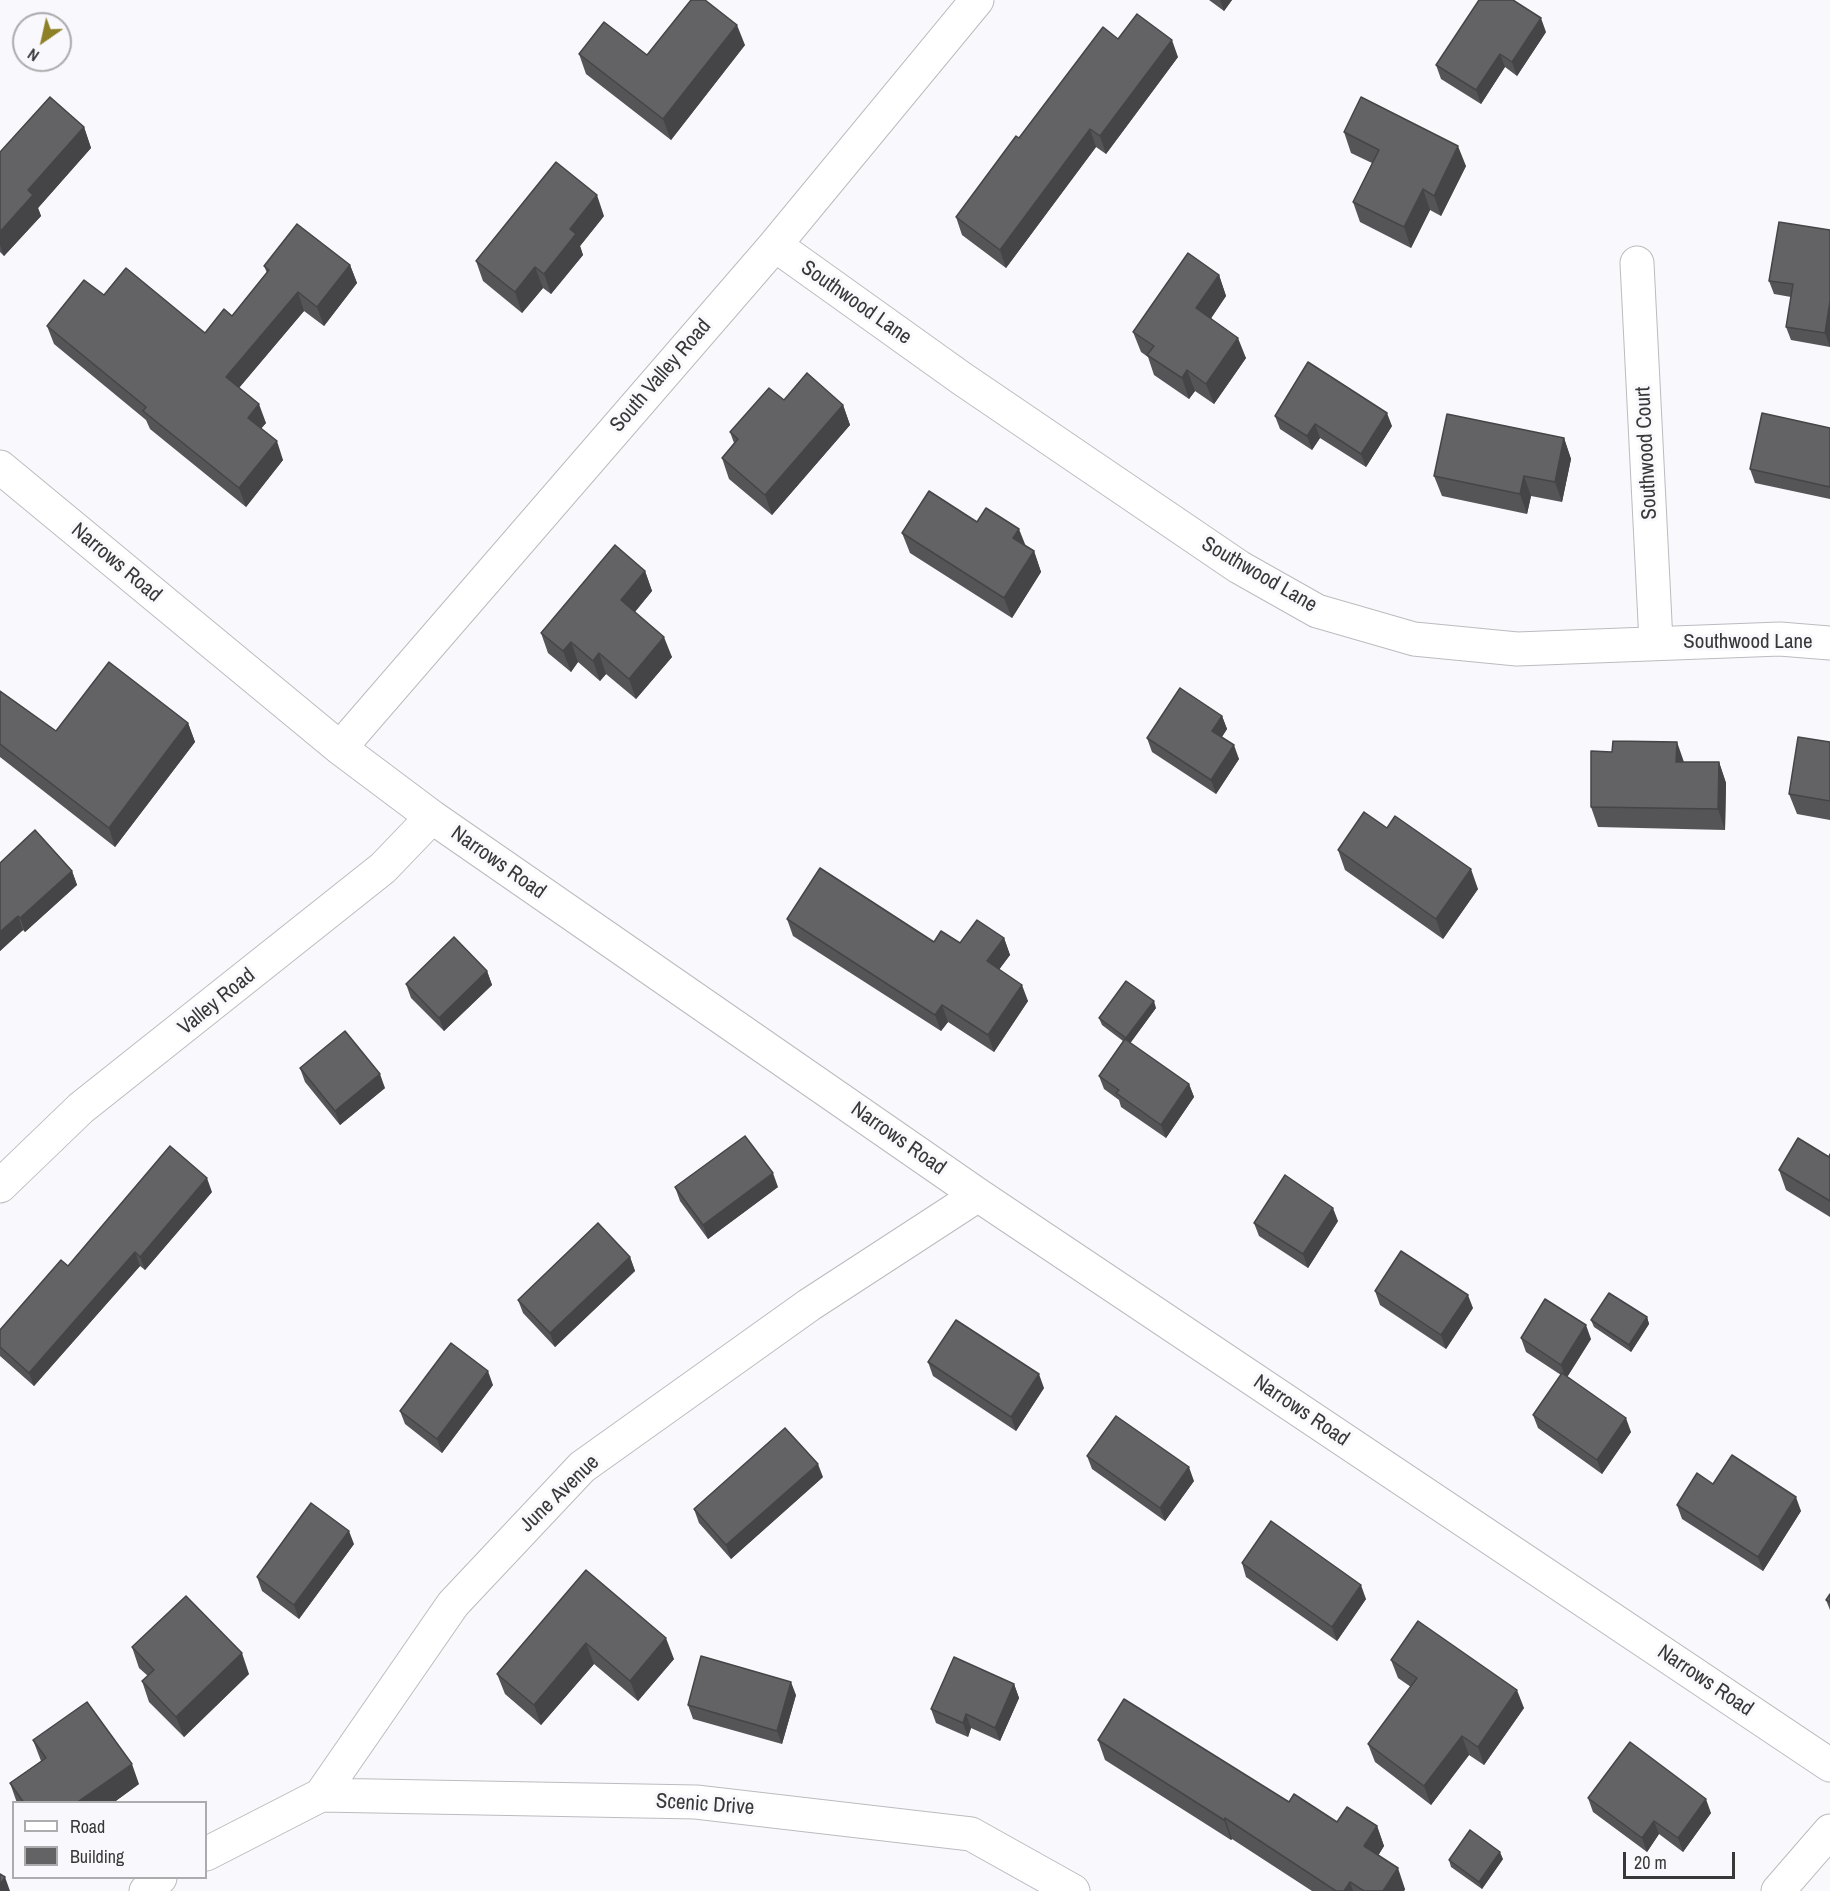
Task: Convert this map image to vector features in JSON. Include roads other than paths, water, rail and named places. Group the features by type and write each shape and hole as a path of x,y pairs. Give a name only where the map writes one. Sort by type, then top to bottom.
{"street":[{"name":"South Valley Road","path":"340,748 775,245 977,0"},
{"name":"Southwood Lane","path":"775,245 961,378 1239,567 1317,611 1414,639 1517,649 1780,639 1830,643"},
{"name":"Southwood Court","path":"1637,263 1656,642"},
{"name":"Narrows Road","path":"0,467 340,748 432,818 978,1195 1830,1765"},
{"name":"Valley Road","path":"0,1186 81,1108 383,868 432,818"},
{"name":"June Avenue","path":"207,1853 321,1795 453,1604 582,1467 809,1305 978,1195"},
{"name":"Scenic Drive","path":"321,1795 696,1802 971,1834 1073,1891"},
{"path":"1778,1891 1830,1831"},
{"path":"146,1891 159,1879"}]}
